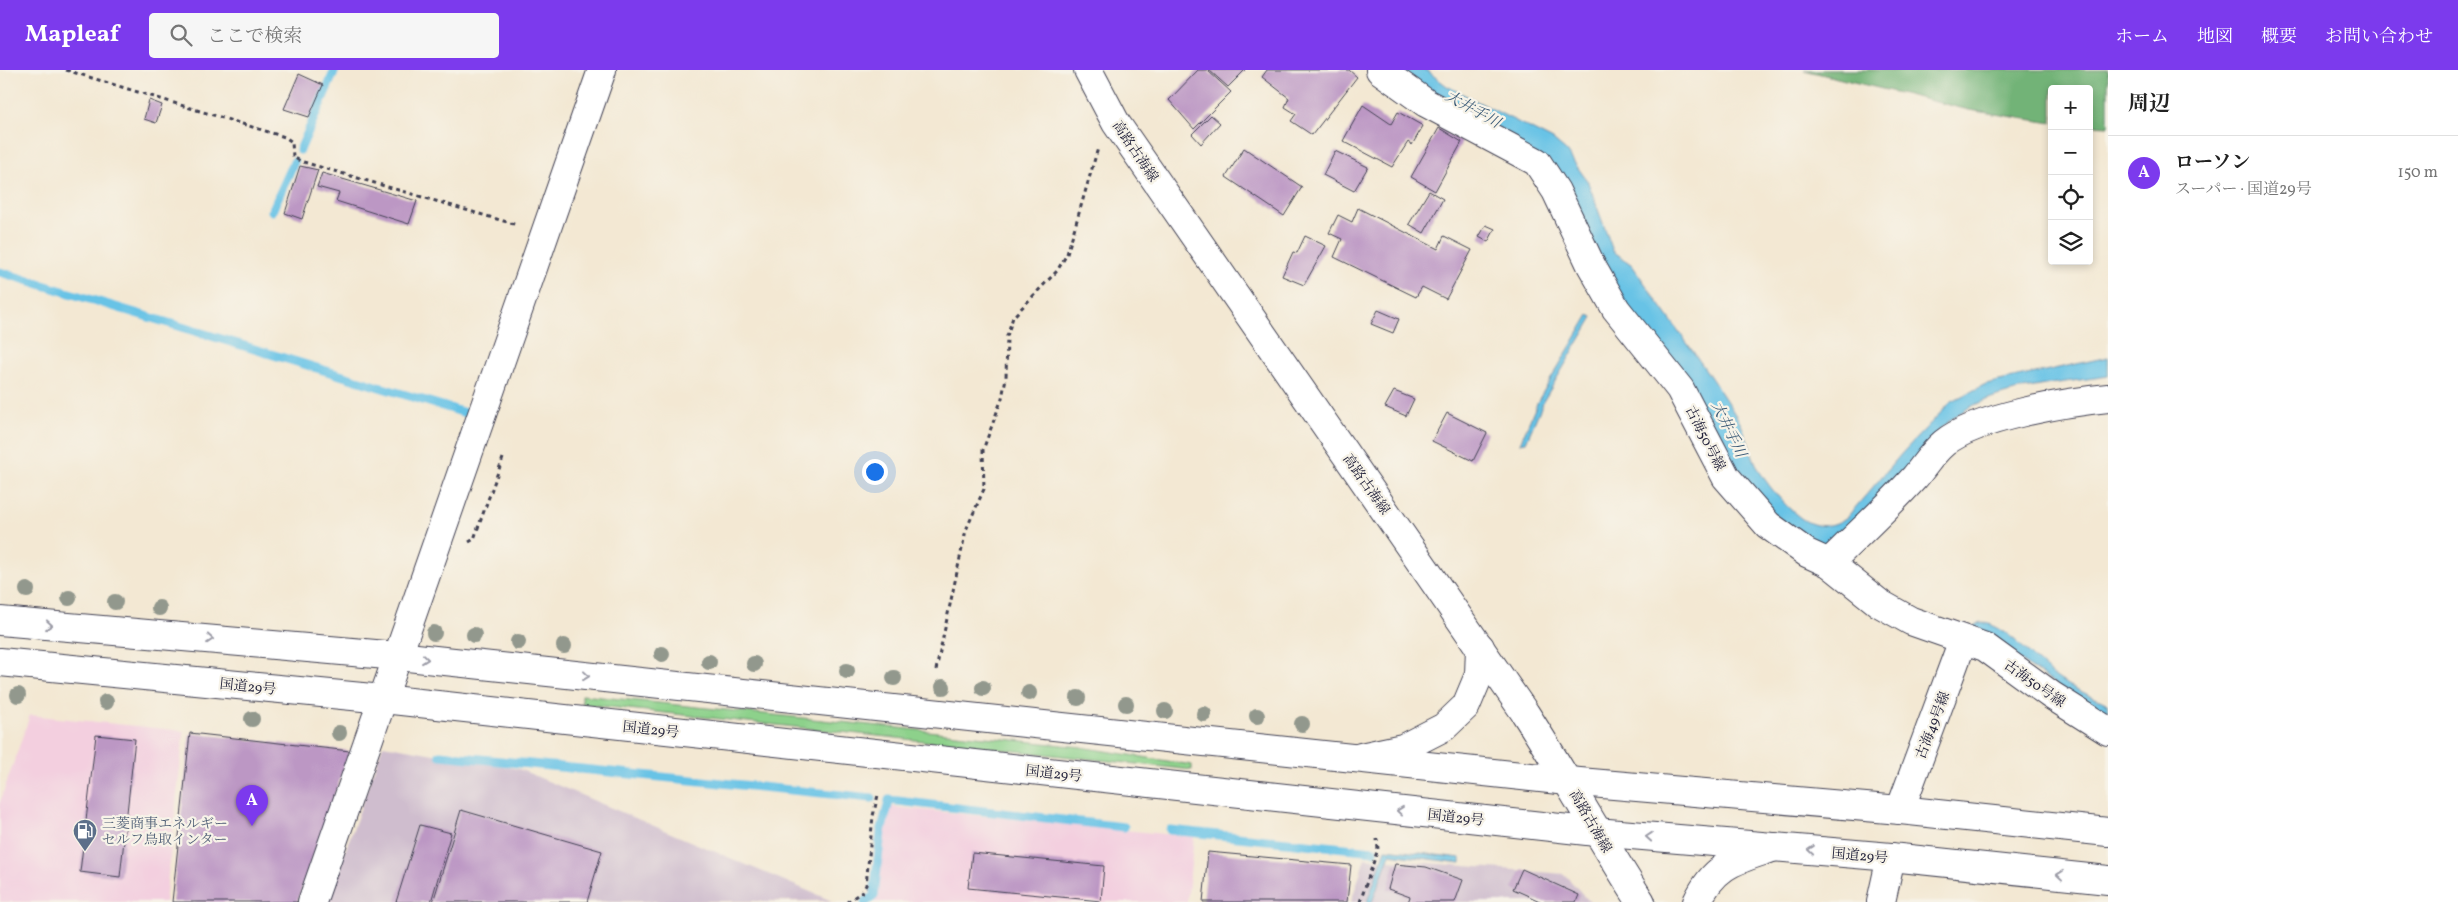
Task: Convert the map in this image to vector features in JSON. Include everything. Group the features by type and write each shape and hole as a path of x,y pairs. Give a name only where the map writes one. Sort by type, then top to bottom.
{"main road":[{"path":"312,902 602,70"},
{"name":"高路古海線","path":"1088,70 1116,123 1525,712 1568,781 1596,832 1641,902"},
{"name":"古海50号線","path":"1380,70 1426,103 1537,162 1556,191 1616,310 1680,389 1726,477 1768,525 1807,553 1828,563 1879,603 1911,621 1985,647 2051,695 2108,731"},
{"path":"1828,563 1916,477 1930,456 1964,430 2071,401 2108,398"},
{"path":"0,621 398,656 1568,781 1900,810 2108,832"},
{"name":"古海49号線","path":"1900,810 1964,640"},
{"path":"1355,758 1403,748 1444,727 1466,706 1479,675 1480,647"},
{"name":"国道29号","path":"0,662 383,699 1596,832 1891,857 2108,880"},
{"path":"1697,902 1706,884 1728,863 1775,847"},
{"path":"1881,902 1891,857"}],"path":[{"path":"66,70 284,137 292,142 293,157 300,161 546,234"},
{"path":"936,670 966,530 984,489 983,450 1002,398 1006,378 1007,336 1013,317 1057,270 1067,254 1103,131 1116,123"},
{"path":"847,902 862,892 866,886 873,816 878,795"},
{"path":"1360,902 1378,849 1377,838"}],"shaded area":[{"name":"三菱商事エネルギー セルフ鳥取インター","path":"30,715 184,731 165,902 0,902 0,802"},
{"path":"383,745 519,769 832,901 327,902"},
{"path":"892,807 1194,837 1187,902 871,902 878,897 885,834"},
{"path":"1365,858 1564,874 1590,902 1351,902"}],"green space":[{"path":"1804,70 2108,70 2108,126 2093,125 2093,85 2048,85 2048,122 1969,110"},
{"path":"582,695 1081,747 1192,765 1192,770 582,704"}],"water":[{"name":"大井手川","path":"1390,70 1426,70 1447,86 1553,140 1566,151 1588,182 1613,251 1632,265 1725,399 1741,425 1755,462 1765,480 1787,506 1803,520 1810,523 1823,526 1829,525 1848,516 1903,452 1952,401 1986,384 2108,357 2108,376 2025,389 1998,396 1973,406 1950,420 1932,440 1918,465 1831,546 1801,536 1776,516 1743,482 1613,286 1569,190"},
{"path":"1589,315 1593,317 1544,400 1526,442 1520,443 1539,399"},
{"path":"1981,622 1991,625 2010,636 2044,668 2059,679 2108,704 2108,719 1971,628"},
{"path":"1386,849 1461,858 1461,863 1390,854 1372,902 1367,902"}],"building":[{"path":"1198,70 1207,70 1231,92 1194,129 1169,100"},
{"path":"1209,70 1245,70 1228,87"},
{"path":"1267,70 1349,70 1357,77 1312,135 1291,121 1296,114 1285,107 1289,98 1262,77"},
{"path":"299,74 323,85 309,117 284,109"},
{"path":"149,100 162,105 156,123 144,119"},
{"path":"1363,105 1391,124 1398,112 1423,126 1412,145 1408,142 1392,167 1343,141"},
{"path":"1211,115 1220,123 1201,144 1192,134"},
{"path":"1439,128 1462,142 1435,191 1411,177"},
{"path":"1244,148 1302,187 1284,216 1226,177"},
{"path":"1335,151 1368,167 1354,191 1323,175"},
{"path":"300,166 318,170 302,219 285,213"},
{"path":"322,173 417,201 409,224 336,201 339,193 317,187"},
{"path":"1429,191 1443,199 1424,233 1409,224"},
{"path":"1358,208 1438,249 1444,236 1472,250 1446,299 1422,287 1416,297 1334,257 1342,239 1329,233 1338,215 1352,222"},
{"path":"1486,225 1495,229 1488,242 1479,237"},
{"path":"1305,236 1326,246 1304,285 1282,276 1293,252 1297,253"},
{"path":"1378,310 1399,319 1393,333 1371,324"},
{"path":"1394,391 1414,399 1406,416 1385,407"},
{"path":"1447,413 1487,433 1473,461 1432,441"},
{"path":"190,733 350,751 297,902 172,902"},
{"path":"96,735 135,739 120,877 80,872"},
{"path":"461,810 602,851 587,902 433,902"},
{"path":"420,825 451,833 431,902 396,902"},
{"path":"1208,852 1351,865 1347,902 1203,902"},
{"path":"972,853 1104,866 1101,901 968,888"},
{"path":"1395,864 1426,867 1463,880 1455,902 1408,902 1410,897 1388,889"},
{"path":"1522,869 1579,895 1576,902 1542,902 1513,889"}],"waterway":[{"path":"300,150 335,70"},
{"path":"272,211 294,162"},
{"path":"0,272 472,415"},
{"path":"440,755 872,798"},
{"path":"889,800 1124,827"},
{"path":"865,902 874,896 881,832 889,802"},
{"path":"1170,830 1374,851"}],"place":[{"name":"ローソン","path":"252,826"},
{"name":"三菱商事エネルギー セルフ鳥取インター","path":"85,852"}]}
